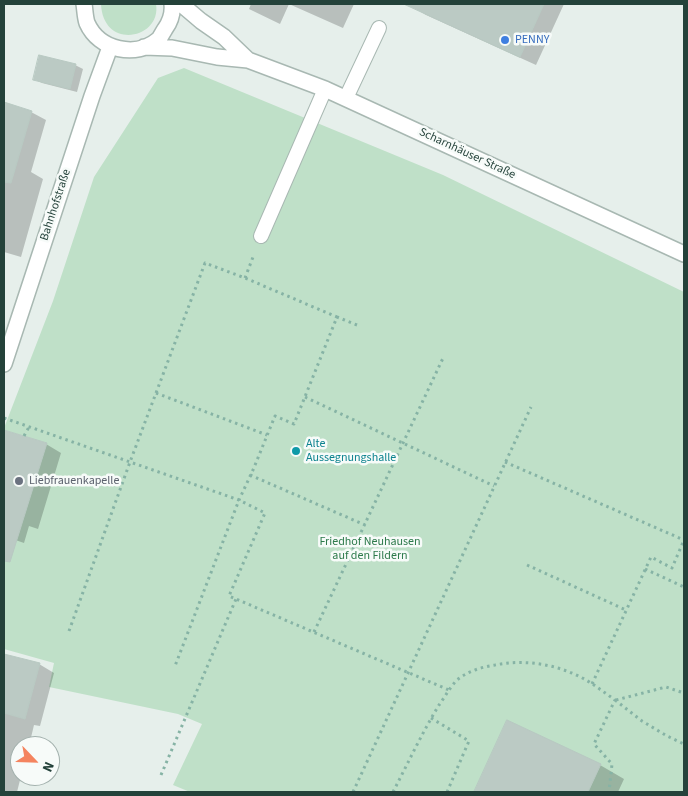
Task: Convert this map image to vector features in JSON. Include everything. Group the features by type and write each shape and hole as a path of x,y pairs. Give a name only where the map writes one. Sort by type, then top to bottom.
{"street":[{"path":"82,6 87,22 96,36 110,47 127,50 144,48 159,38 169,24 173,9 172,4"},
{"name":"Scharnhäuser Straße","path":"181,4 201,22 224,37 248,60"},
{"name":"Bahnhofstraße","path":"4,364 92,96 110,47"},
{"name":"Scharnhäuser Straße","path":"144,48 172,48 217,57 248,60 325,89 684,254"}],"lane":[{"path":"346,98 379,28"},
{"path":"260,236 325,89"}],"path":[{"path":"69,631 205,263 357,325"},
{"path":"175,666 239,500 275,416 294,424 337,317"},
{"path":"314,632 444,356"},
{"path":"156,393 267,435"},
{"path":"305,397 494,486"},
{"path":"353,792 531,407"},
{"path":"4,418 239,500 265,512 229,596 449,690"},
{"path":"24,436 29,426"},
{"path":"505,462 684,540 672,568 651,557 592,684"},
{"path":"250,475 365,525"},
{"path":"527,565 626,610"},
{"path":"645,569 684,587"},
{"path":"161,775 236,599"},
{"path":"393,792 431,718 457,680 477,668 504,663 551,666 572,673 592,684 642,721 684,744"},
{"path":"609,792 612,764 594,744 615,700 666,686 684,693"},
{"path":"431,718 469,741 447,792"}],"green space":[{"path":"101,4 156,4 155,16 150,25 142,32 132,35 121,34 111,29 104,19"},
{"name":"Friedhof Neuhausen auf den Fildern","path":"184,68 443,175 684,292 684,792 190,792 173,785 202,724 178,714 49,687 54,663 4,649 4,534 9,535 46,443 4,430 4,428 53,301 94,177 158,78"}],"building":[{"name":"PENNY","path":"404,4 544,4 520,57"},
{"path":"39,55 76,64 70,89 33,80"},
{"path":"4,102 32,111 11,183 4,182"},
{"name":"Liebfrauenkapelle","path":"4,430 47,443 10,562 4,561"},
{"path":"4,654 40,663 25,719 4,713"},
{"path":"507,720 601,764 588,792 474,792"}],"place":[{"name":"PENNY","path":"505,40"},
{"name":"Alte Aussegnungshalle","path":"296,451"},
{"name":"Liebfrauenkapelle","path":"19,481"}]}
